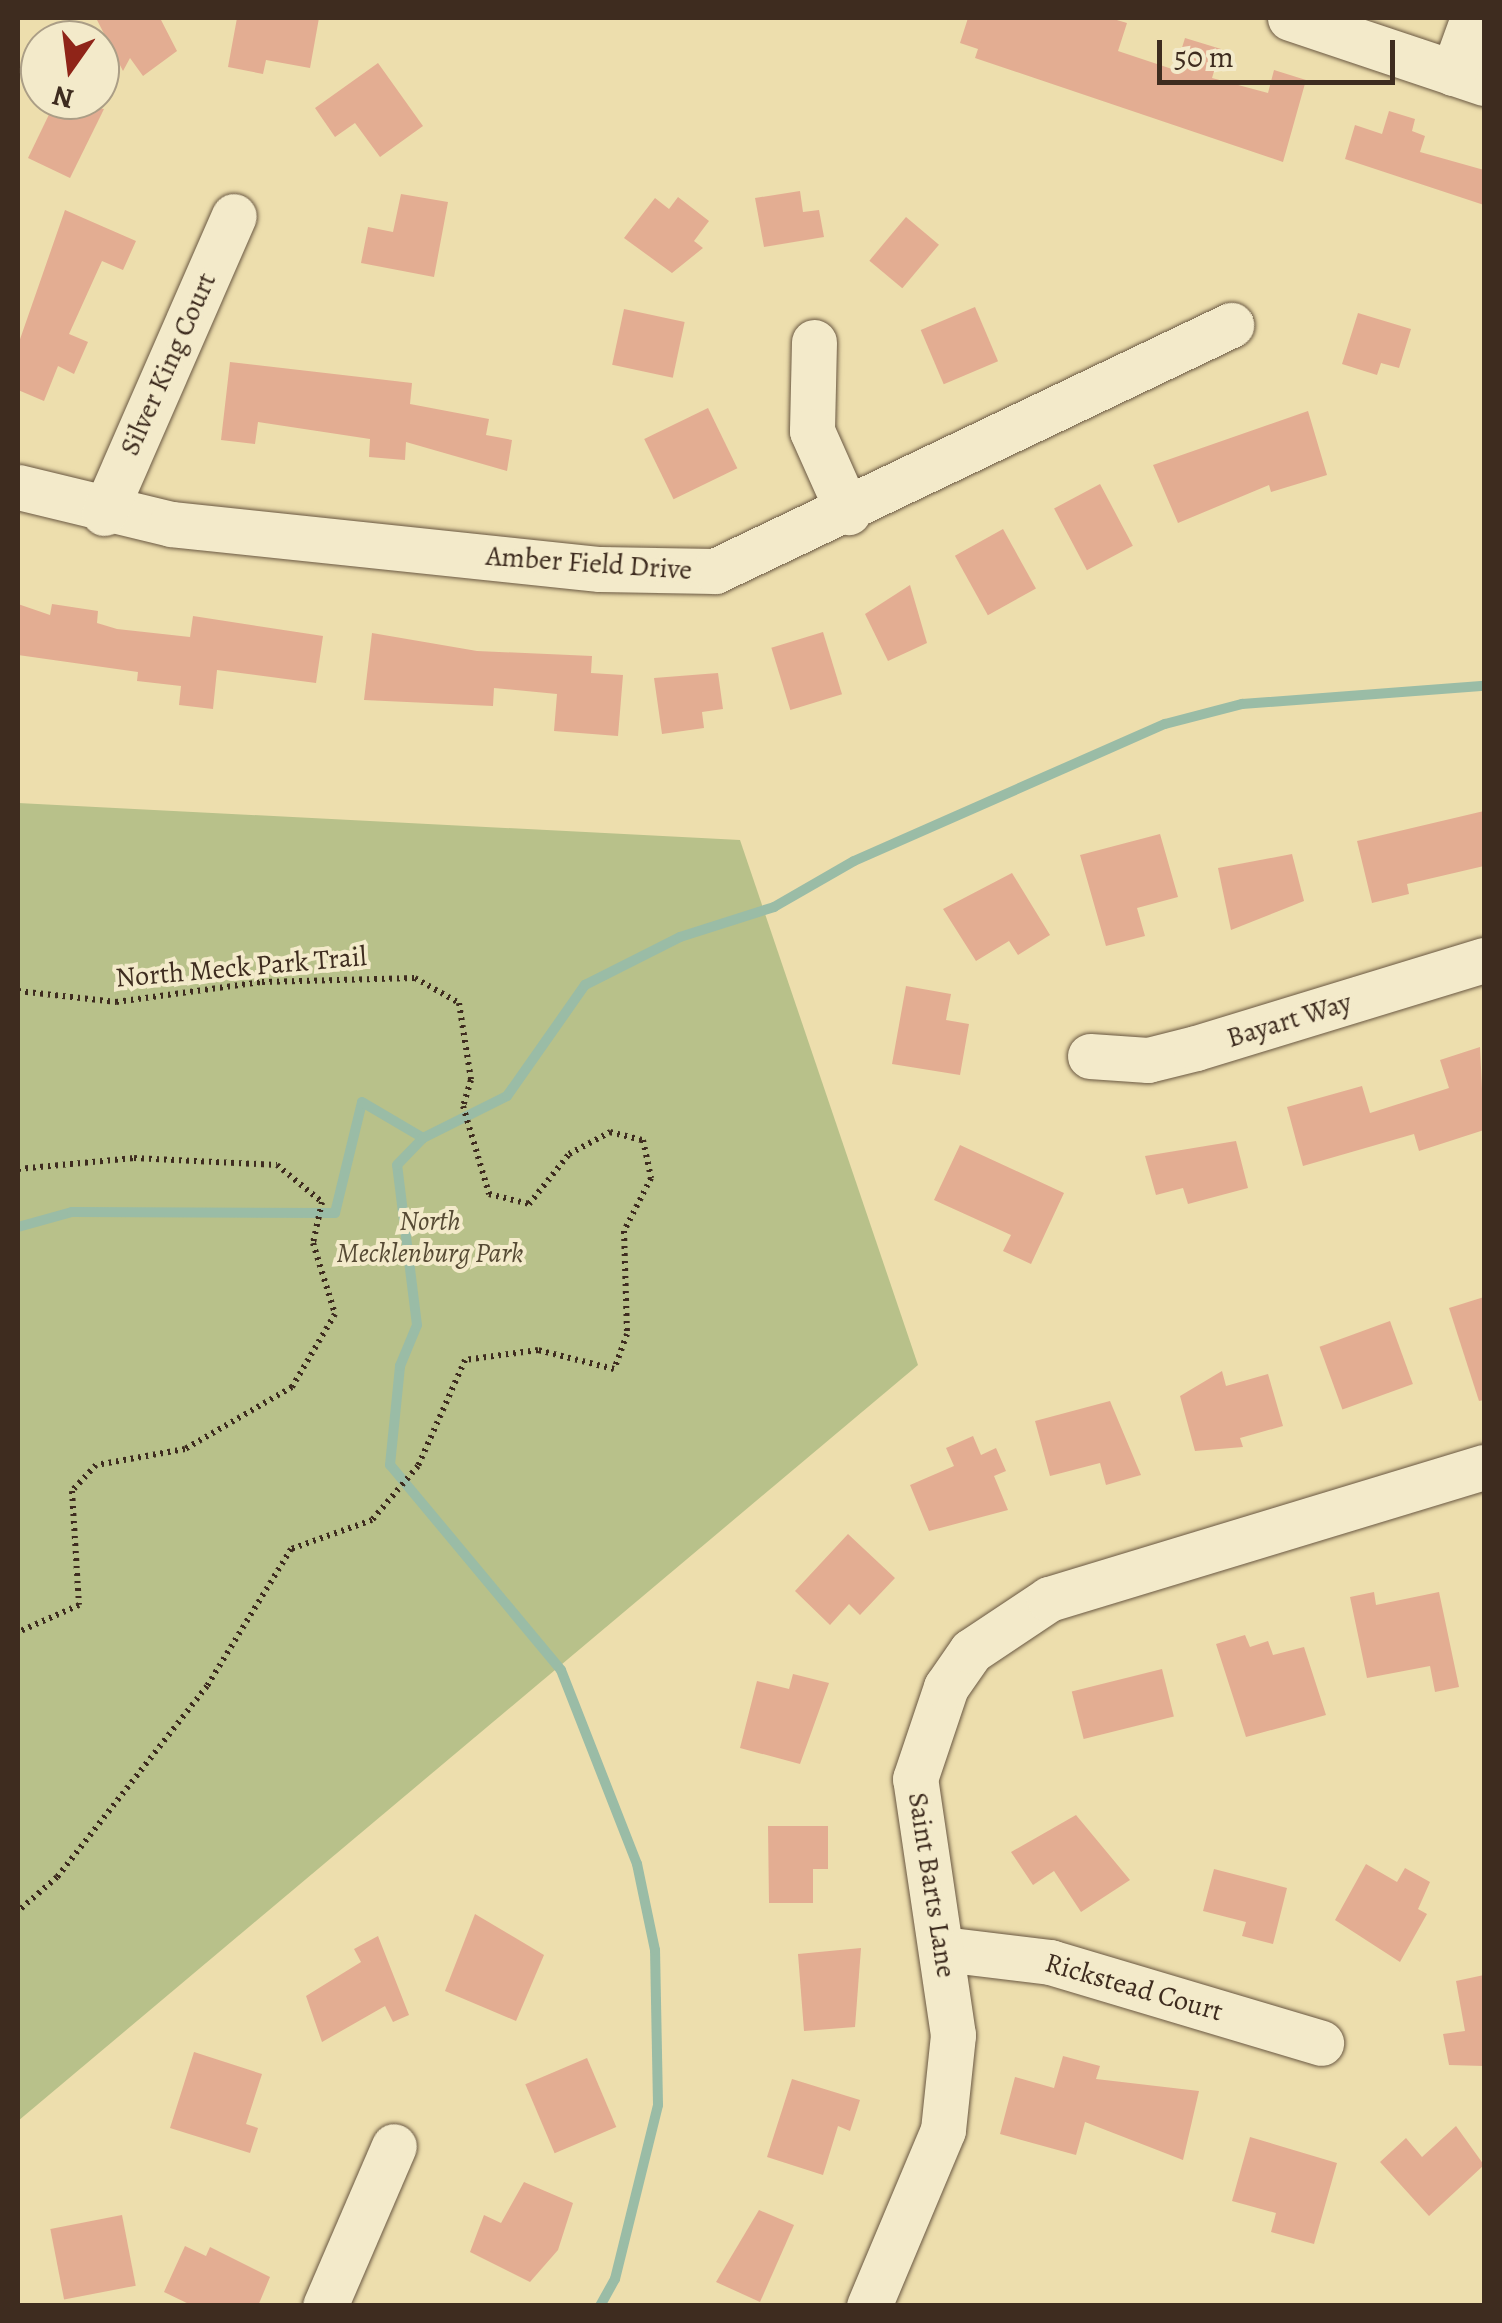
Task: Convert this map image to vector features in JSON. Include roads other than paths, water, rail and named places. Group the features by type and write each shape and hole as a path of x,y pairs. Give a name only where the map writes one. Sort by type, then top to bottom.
{"street":[{"path":"1290,18 1469,78 1474,18"},
{"name":"Silver King Court","path":"104,513 234,216"},
{"name":"Amber Field Drive","path":"18,487 104,513 670,574 750,561 1232,325"},
{"path":"814,342 812,430 848,512"},
{"name":"Bayart Way","path":"1090,1056 1148,1060 1484,960"},
{"name":"Saint Barts Lane","path":"869,2306 943,2130 953,2035 943,1949 914,1779 946,1687 971,1650 1049,1600 1484,1466"},
{"name":"Rickstead Court","path":"943,1949 1050,1962 1321,2042"},
{"path":"325,2306 394,2146"}],"waterway":[{"path":"600,2306 615,2279 658,2105 655,1950 637,1864 561,1670 390,1465 400,1366 417,1325 397,1165 423,1138 507,1096 585,985 680,937 774,907 854,861 1165,724 1242,704 1484,686"},
{"path":"18,1227 72,1212 335,1213 362,1102 423,1138"}],"park label":[{"name":"North Mecklenburg Park","path":"430,1237"}]}
